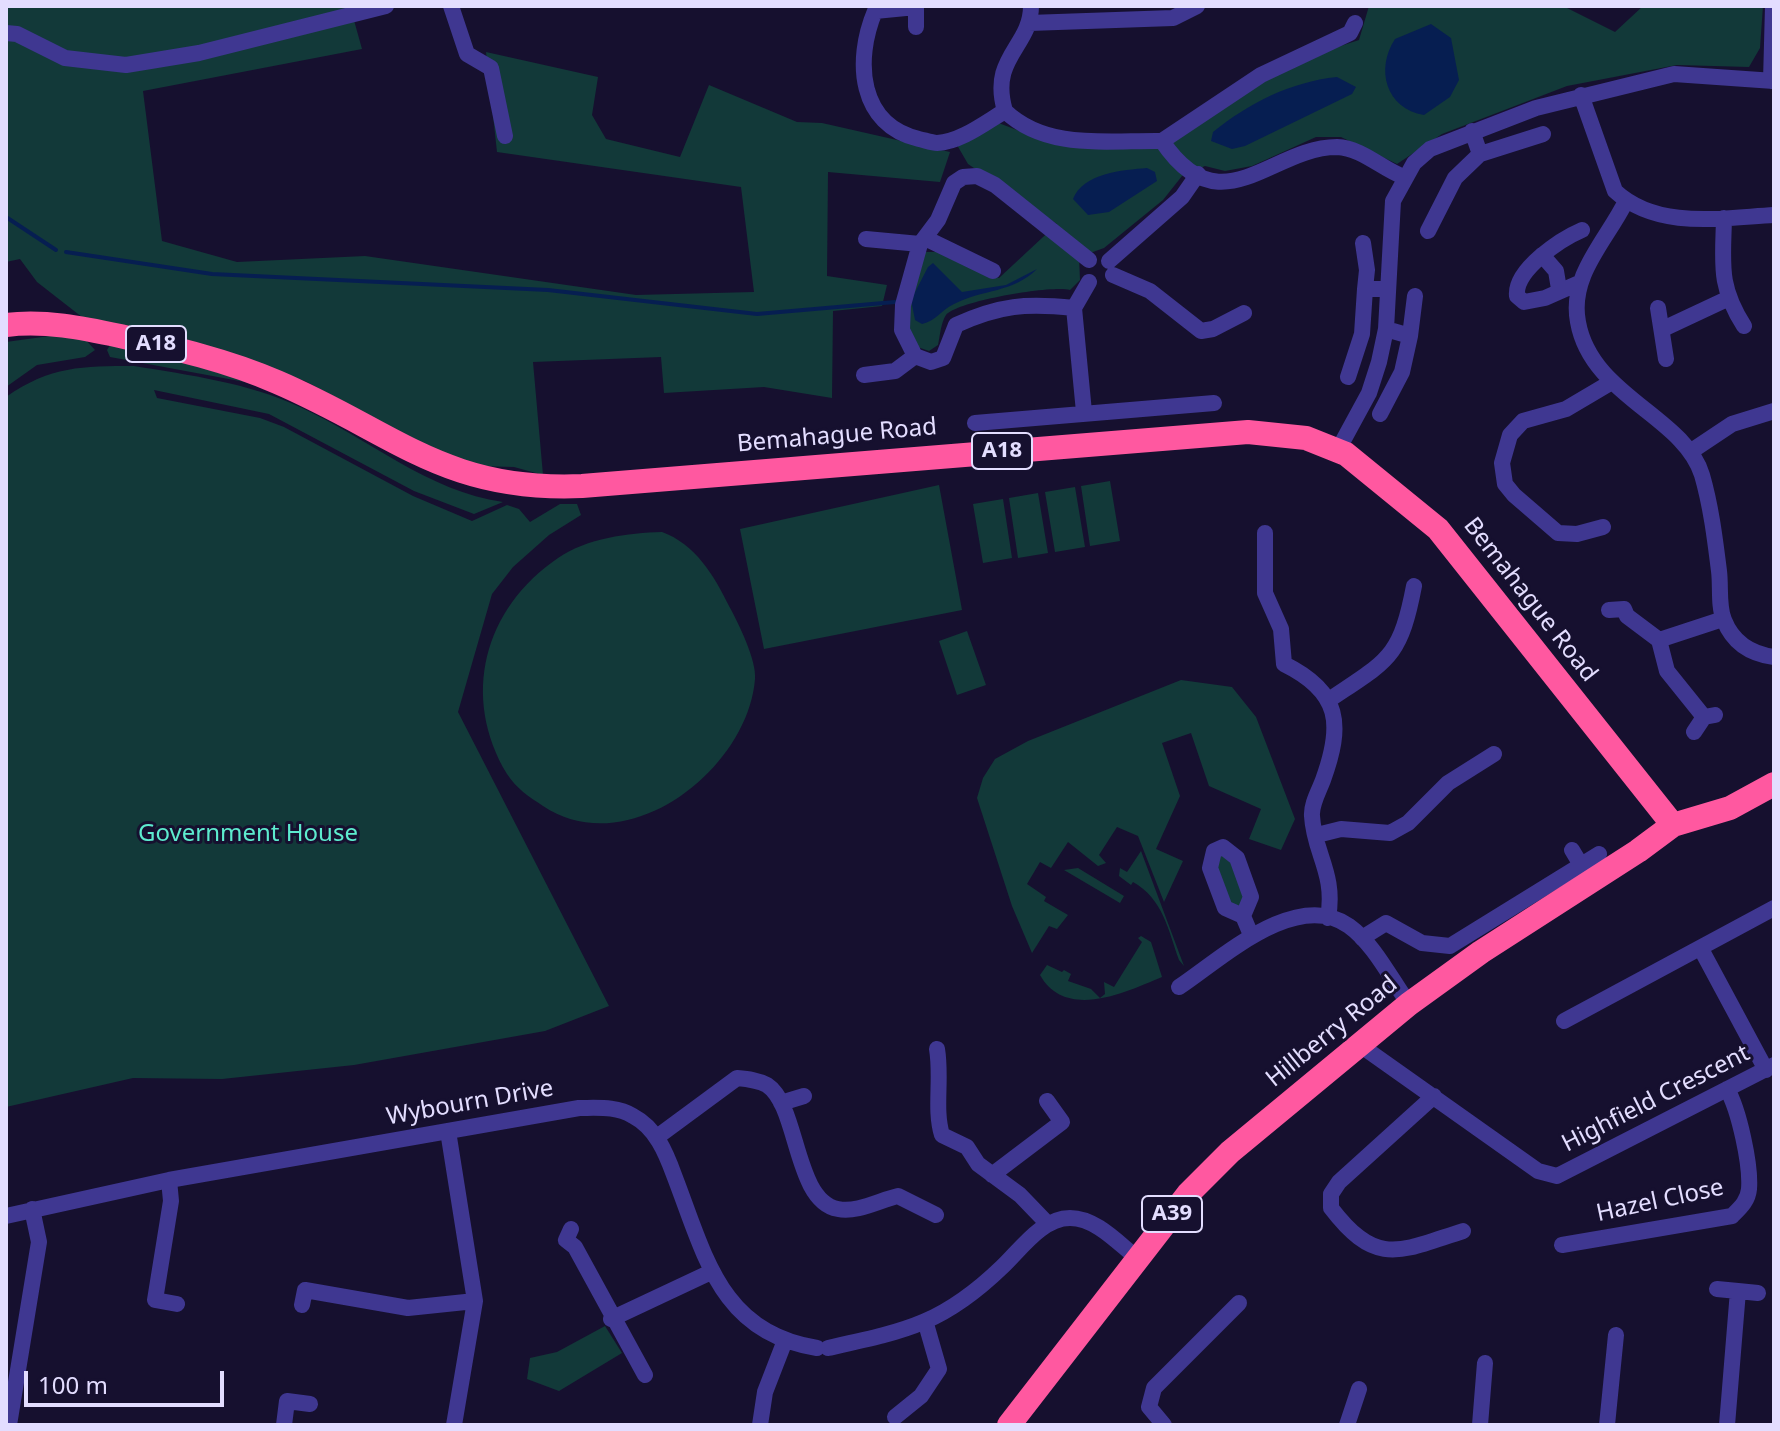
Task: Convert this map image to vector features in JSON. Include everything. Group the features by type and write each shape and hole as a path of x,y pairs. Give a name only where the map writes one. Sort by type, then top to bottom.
{"highway":[{"name":"Bemahague Road","path":"6,325 48,324 90,330 219,361 277,382 449,469 521,485 582,486 1248,432 1298,436 1338,450 1391,488 1455,547 1673,825"},
{"name":"Hillberry Road","path":"1009,1425 1137,1258 1221,1160 1409,1004 1673,825 1730,808 1774,784"}],"street":[{"path":"6,33 17,34 65,58 126,65 199,53 386,6"},
{"path":"451,6 467,54 491,68 505,136"},
{"path":"916,27 916,6 875,11 868,26 865,72 869,103 883,122 904,135 937,143 964,134 1005,111"},
{"path":"1197,6 1173,18 1030,14 1005,63 1001,81 1005,111 1033,131 1062,140 1162,141 1261,75 1350,33 1355,23"},
{"path":"1338,450 1369,393 1386,329 1391,214 1404,177 1430,149 1472,131 1581,95 1674,74 1772,81 1773,7"},
{"path":"1581,95 1615,191 1626,201 1648,213 1676,218 1774,215"},
{"path":"1472,131 1480,154"},
{"path":"1428,231 1455,178 1480,154 1543,134"},
{"path":"1162,141 1172,155 1198,174 1233,182 1268,172 1305,151 1343,147 1404,177"},
{"path":"1089,282 1103,285 1111,268 1182,197 1198,174"},
{"path":"1074,308 1028,303 988,311 956,325 943,358 931,362 915,356 902,330 903,305 923,241 954,183 963,177 977,176 995,185 1089,260"},
{"path":"1626,201 1579,283 1577,319 1581,336 1610,383 1690,452 1702,475 1713,526 1723,619 1740,644 1755,655 1774,657"},
{"path":"1724,218 1723,272 1727,299 1744,326"},
{"path":"1579,283 1559,289 1545,298 1524,302 1517,296 1520,281 1542,255 1564,238 1582,230"},
{"path":"866,239 923,241 993,271"},
{"path":"1348,377 1362,334 1367,270 1363,243"},
{"path":"1542,255 1556,271 1559,289"},
{"path":"1089,282 1084,271 1089,260 1097,256 1124,283 1150,291 1201,331 1213,329 1244,313"},
{"path":"1084,412 1074,308 1089,282"},
{"path":"1365,289 1388,289"},
{"path":"1380,414 1402,372 1415,296"},
{"path":"1663,329 1727,299"},
{"path":"1658,308 1666,359"},
{"path":"1386,329 1410,336"},
{"path":"864,375 895,371 915,356"},
{"path":"1603,527 1577,534 1558,533 1505,484 1502,463 1510,435 1523,421 1566,409 1610,383"},
{"path":"981,426 1084,412 1207,407"},
{"path":"1690,452 1732,424 1774,411"},
{"path":"1265,533 1265,593 1281,629 1281,667 1310,678 1329,700 1336,729 1328,766 1313,806 1317,835 1331,883 1328,918"},
{"path":"1329,700 1381,664 1397,648 1406,625 1414,586"},
{"path":"1621,608 1659,640 1667,671 1710,716 1694,732"},
{"path":"1659,640 1723,619"},
{"path":"1317,835 1341,829 1390,833 1408,823 1448,783 1494,754"},
{"path":"1572,850 1581,865"},
{"path":"1362,938 1386,923 1422,943 1450,946 1599,854"},
{"path":"1564,1021 1774,908"},
{"path":"1243,916 1251,935"},
{"path":"1179,987 1251,935 1274,924 1301,918 1328,918 1341,921 1362,938 1409,1004"},
{"path":"1701,949 1770,1067"},
{"name":"Highfield Crescent","path":"1360,1045 1538,1171 1557,1176 1770,1067"},
{"path":"937,1049 941,1093 936,1117 942,1135 967,1147 978,1164 1020,1195 1047,1223"},
{"path":"936,1215 898,1196 850,1210 835,1209 822,1199 811,1184 781,1103 770,1087 757,1081 737,1078 657,1137 711,1272 732,1304 784,1343 823,1348 926,1324 981,1288 1047,1223 1070,1218 1092,1223 1137,1258"},
{"name":"Hazel Close","path":"1562,1245 1732,1216 1743,1205 1749,1191 1737,1116 1727,1089"},
{"path":"781,1103 804,1096"},
{"path":"1434,1096 1339,1182 1331,1194 1331,1208 1361,1240 1383,1251 1407,1249 1463,1231"},
{"path":"992,1175 1062,1122 1047,1101"},
{"name":"Wybourn Drive","path":"6,1216 169,1180 579,1108 613,1108 635,1116 657,1137"},
{"path":"448,1131 475,1301 454,1425"},
{"path":"169,1180 171,1201 150,1299 177,1304"},
{"path":"9,1425 39,1242 32,1209"},
{"path":"571,1229 566,1240 575,1247 611,1319 645,1375"},
{"path":"611,1319 711,1272"},
{"path":"1717,1289 1758,1293"},
{"path":"302,1305 305,1290 408,1308 475,1301"},
{"path":"1727,1425 1738,1291"},
{"path":"1164,1425 1149,1407 1154,1388 1239,1303"},
{"path":"889,1400 897,1421 921,1396 939,1369 926,1324"},
{"path":"1607,1425 1616,1335"},
{"path":"760,1425 765,1392 784,1343"},
{"path":"1480,1425 1485,1363"},
{"path":"1347,1425 1359,1389"},
{"path":"284,1425 279,1400 310,1404"}],"green space":[{"path":"6,6 350,6 362,49 143,91 162,241 237,262 365,256 636,295 754,292 741,187 497,152 486,52 598,77 592,115 606,139 680,157 709,85 797,122 822,123 950,152 940,182 828,172 827,276 887,285 882,306 833,311 832,398 764,387 664,393 661,357 533,362 543,475 514,467 476,466 436,451 305,381 260,366 87,321 37,282 20,259 6,262"},
{"path":"1369,6 1563,6 1615,32 1643,6 1763,6 1760,48 1749,67 1677,65 1567,86 1442,134 1397,164 1341,137 1316,137 1252,166 1225,171 1205,166 1182,176 1163,200 1104,248 1079,257 1080,280 1070,290 1026,292 968,304 946,315 938,345 929,351 912,345 905,317 923,252 941,252 999,278 1057,224 968,164 957,145 996,122 1038,138 1145,144 1313,55 1359,40"},
{"path":"57,335 84,338 95,350 85,357 37,365 6,387 6,342"},
{"path":"112,342 261,385 110,357 107,350"},
{"name":"Government House","path":"134,366 218,381 280,399 325,419 398,462 449,487 503,502 474,514 414,491 269,414 154,390 157,398 260,418 284,427 413,496 472,521 507,505 519,509 530,522 560,504 577,504 581,515 549,535 513,567 492,594 458,712 609,1006 545,1031 354,1065 222,1079 133,1078 6,1107 6,397 37,379 67,370"},
{"path":"1110,481 1120,541 1090,546 1081,486"},
{"path":"939,485 962,610 764,649 740,529"},
{"path":"1075,487 1085,547 1055,552 1045,492"},
{"path":"1038,493 1048,553 1018,558 1009,498"},
{"path":"1003,499 1012,558 983,563 973,504"},
{"path":"662,532 684,544 702,562 737,622 755,671 747,713 731,745 707,774 678,798 646,815 611,823 576,821 543,806 519,788 507,774 493,745 485,715 483,685 487,656 497,628 512,602 532,579 558,558 569,551 608,538"},
{"path":"967,631 986,685 957,695 939,641"},
{"path":"1181,680 1232,687 1256,717 1295,819 1281,850 1249,839 1261,809 1209,786 1191,733 1162,743 1180,796 1156,849 1183,861 1164,902 1138,836 1117,827 1099,855 1106,863 1098,866 1068,842 1051,868 1040,862 1027,884 1046,897 1044,901 1068,915 1057,929 1049,926 1032,953 1012,906 977,798 983,778 995,759 1028,741"},
{"path":"1141,851 1184,966 1158,906 1143,889 1119,876 1120,868 1127,872"},
{"path":"1217,855 1232,856 1247,897 1238,907 1230,905 1214,863"},
{"path":"1078,868 1124,896 1120,903 1064,870"},
{"path":"1141,936 1151,942 1162,977 1114,995 1097,999 1081,1000 1065,997 1051,989 1040,975 1047,965 1062,972 1064,970 1071,974 1068,981 1091,989 1100,998 1105,994 1104,982 1114,987 1142,942 1138,938"},
{"path":"605,1326 622,1353 559,1391 527,1379 530,1358 557,1352"}],"water":[{"path":"1431,24 1451,38 1459,80 1450,97 1424,115 1401,105 1393,96 1385,75 1389,51 1395,39"},
{"path":"1337,77 1356,87 1352,94 1245,146 1232,149 1211,141 1213,132 1256,103 1287,89"},
{"path":"1147,168 1155,172 1157,181 1109,212 1088,215 1073,199 1085,183 1094,178"},
{"path":"933,263 962,292 1006,285 1037,269 1008,287 954,304 922,324 915,320 911,300"}],"waterway":[{"path":"6,217 56,250"},
{"path":"66,252 212,274 548,290 757,314 895,302"}]}
